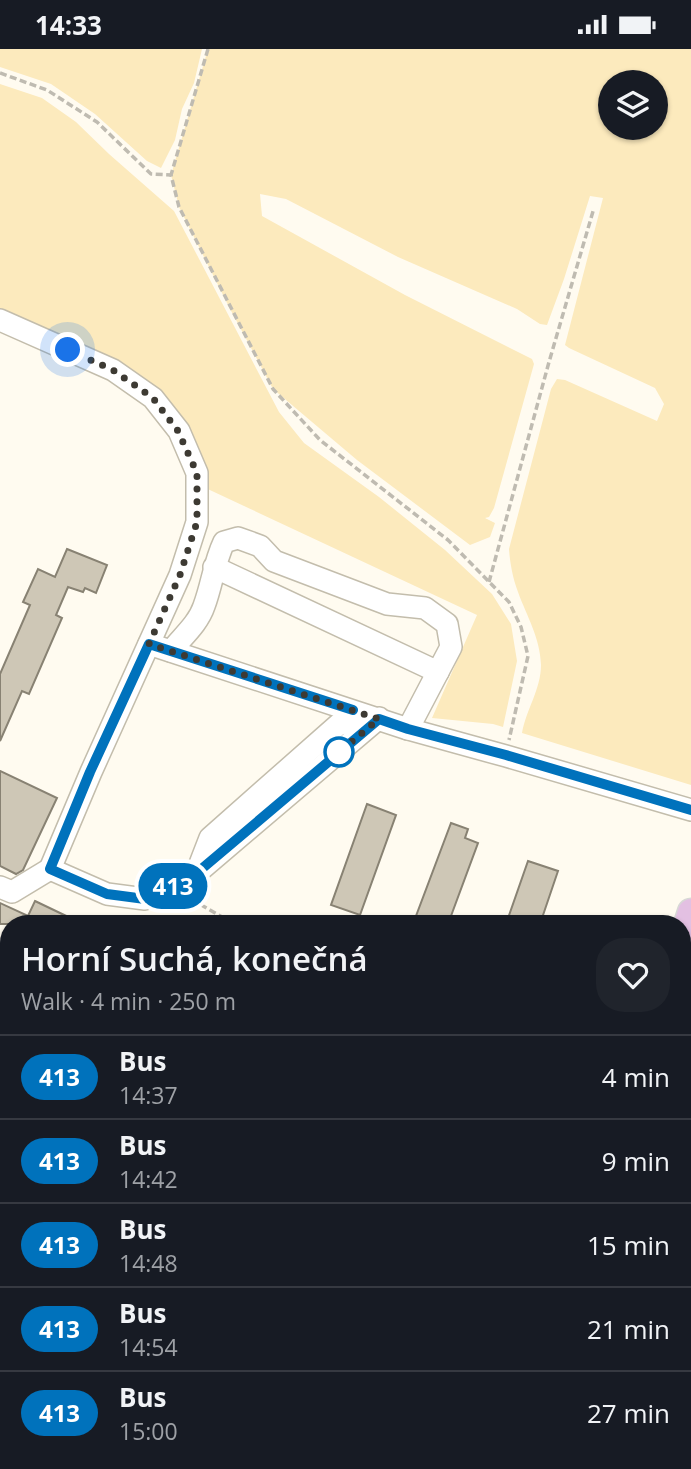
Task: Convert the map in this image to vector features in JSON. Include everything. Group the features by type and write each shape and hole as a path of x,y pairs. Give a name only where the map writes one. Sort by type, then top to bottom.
{"street":[{"path":"0,320 113,370 153,398 178,431 197,473 197,522 180,575 90,772 50,869 12,892 0,887"},
{"path":"171,651 204,608 217,557 224,542 238,538 260,546 274,561 387,604 425,608 447,624 451,647 408,729"},
{"path":"215,567 438,672"},
{"path":"149,644 408,729 691,810"},
{"path":"50,869 107,894 145,899 188,878 379,719"}],"path":[{"path":"208,49 171,175 179,207 273,389 320,440 448,540 509,602 522,627 528,656 506,755"},
{"path":"0,73 47,90 97,122 151,174 171,175"},
{"path":"489,582 594,208"},
{"path":"188,878 202,907 217,915"}],"shaded area":[{"path":"0,49 202,49 194,83 182,109 175,140 161,168 147,161 95,114 51,84 0,67"},
{"path":"208,49 691,49 691,785 522,733 539,683 541,665 536,636 515,582 509,549 551,389 557,379 565,380 657,421 664,404 655,388 565,345 603,198 590,196 547,325 540,324 517,309 398,257 286,199 260,194 262,216 405,295 532,359 534,364 494,508 489,517 485,518 495,523 490,537 470,545 357,460 273,389 179,207 171,175"},
{"path":"0,84 42,98 76,122 174,211 279,412 304,443 379,497 445,550 492,594 511,624 517,661 503,727 432,718 477,615 197,484 152,398 0,320"}],"building":[{"path":"67,549 107,565 96,593 85,588 83,592 68,587 56,615 62,618 29,694 22,691 0,741 0,674 30,605 23,602 38,569 55,577"},
{"path":"0,771 57,798 23,870 16,874 0,866"},
{"path":"367,804 396,815 360,915 331,905"},
{"path":"451,823 468,829 465,838 478,843 451,915 416,915"},
{"path":"528,861 558,871 543,915 509,915"},
{"path":"35,901 64,915 28,915"},
{"path":"0,903 26,915 0,915"}],"bus line":[{"name":"413","path":"353,710 149,644 90,772 50,869 107,894 145,899 192,877 379,719 691,810"}],"route":[{"path":"68,350 113,370 153,398 178,431 197,473 197,522 180,575 149,644 379,719 339,752"}]}
